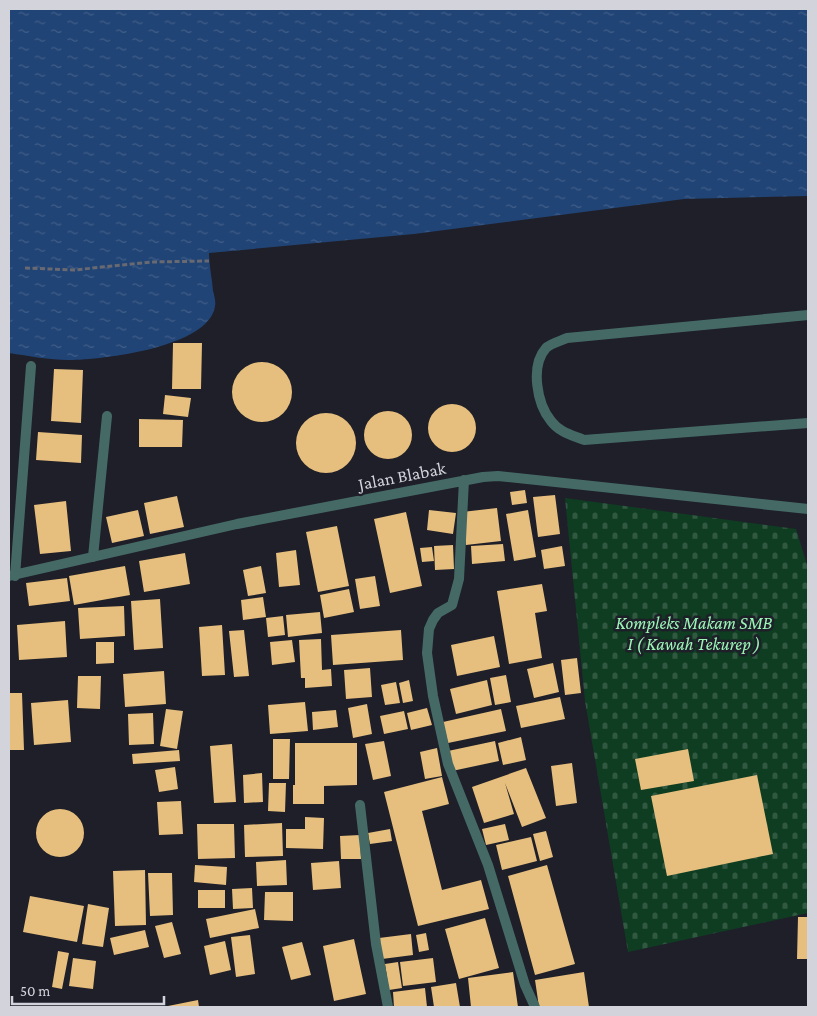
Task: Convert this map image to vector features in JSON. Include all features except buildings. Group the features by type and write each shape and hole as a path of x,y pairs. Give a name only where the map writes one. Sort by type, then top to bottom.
{"street":[{"path":"808,315 567,338 547,347 540,358 536,381 540,399 550,421 562,431 584,440 808,423"},
{"path":"12,576 31,366"},
{"path":"93,557 107,416"},
{"name":"Jalan Blabak","path":"12,576 238,524 482,476 498,476 808,509"},
{"path":"464,480 459,578 452,605 438,613 429,629 427,639 428,661 433,696 448,764 488,865 525,985 536,1007"},
{"path":"360,805 376,944 388,1007"}],"path":[{"path":"24,268 74,270 152,262 209,261"}],"green space":[{"name":"Kompleks Makam SMB I ( Kawah Tekurep )","path":"565,498 796,529 808,568 808,913 628,952 585,701"}],"water":[{"path":"9,9 808,9 808,196 684,199 414,234 209,253 215,306 209,320 195,332 152,348 105,357 62,360 9,353"}]}
